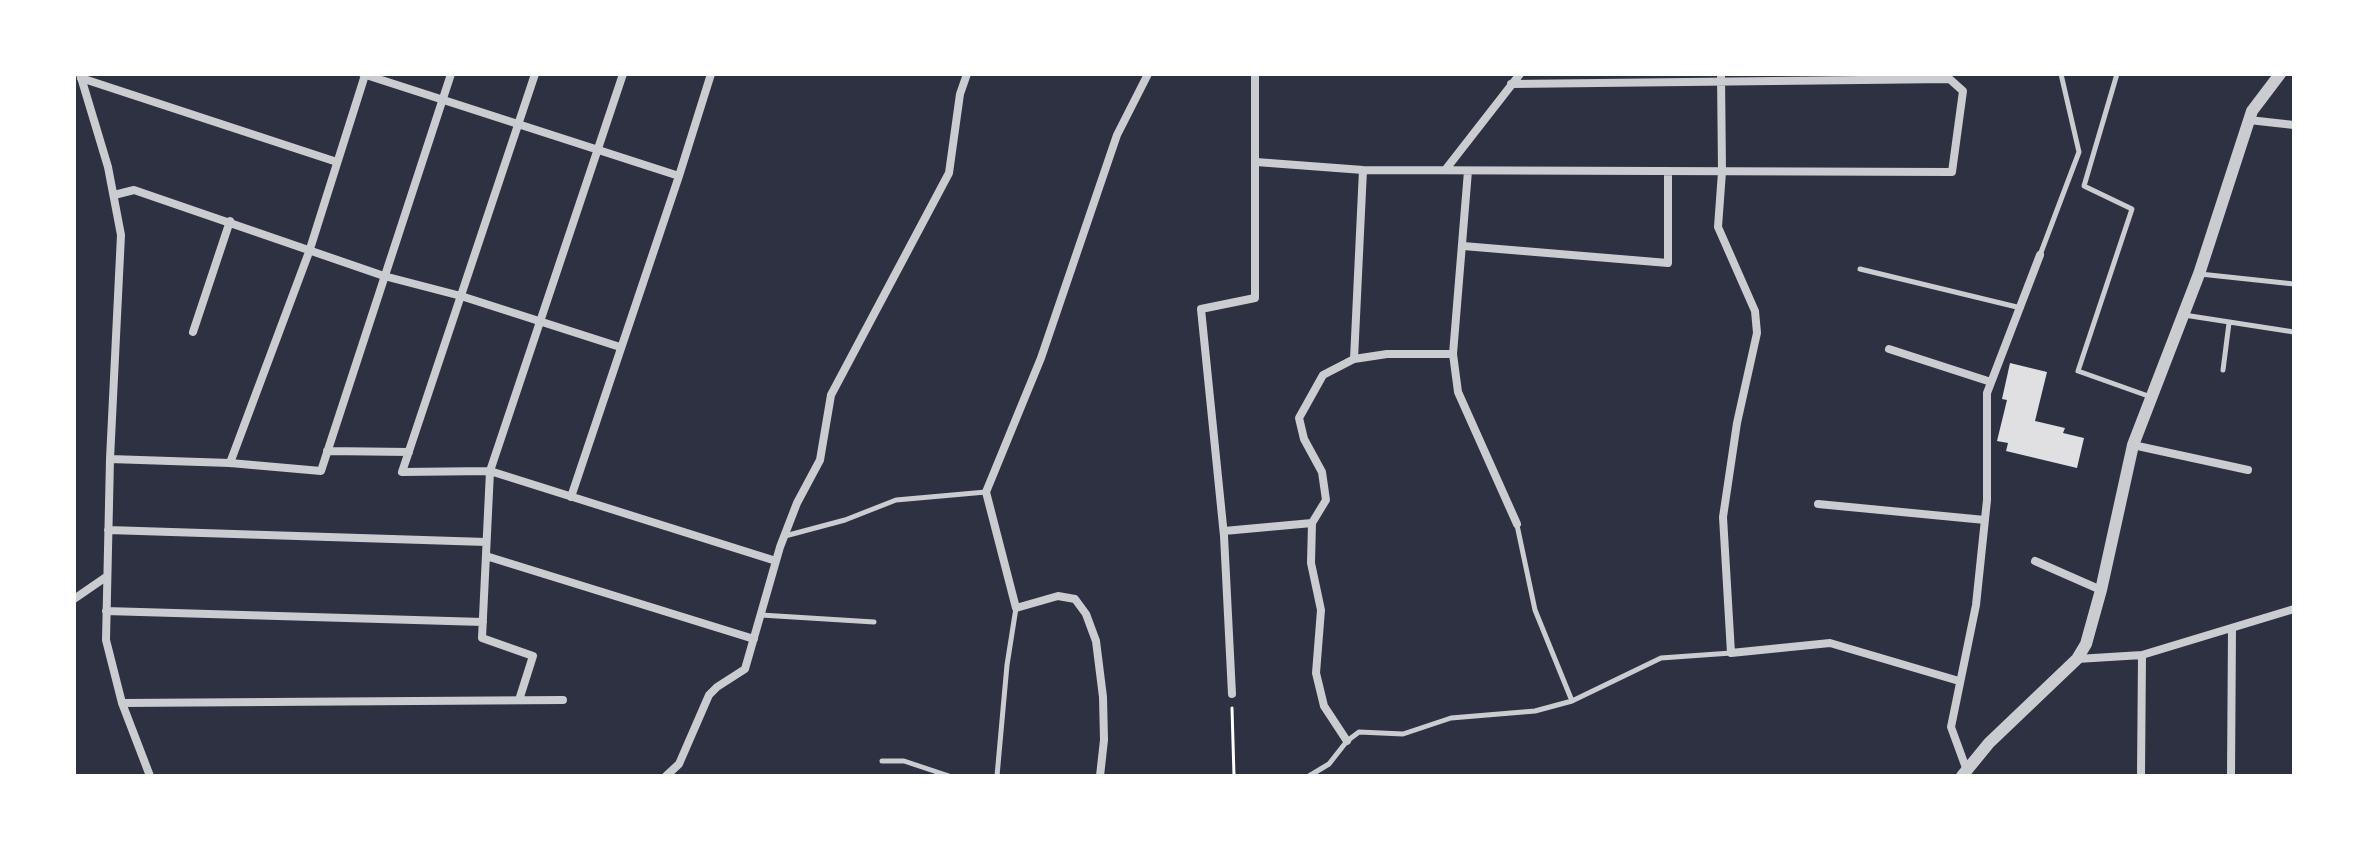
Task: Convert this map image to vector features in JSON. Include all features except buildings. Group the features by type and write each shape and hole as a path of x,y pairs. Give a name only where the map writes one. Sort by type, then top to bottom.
{"street":[{"path":"230,463 309,252 364,74 679,176"},
{"path":"110,459 230,463 321,471 451,74"},
{"path":"535,74 402,472 490,471 776,561"},
{"path":"519,700 533,656 482,638 490,471 623,74"},
{"path":"571,497 711,74"},
{"path":"666,776 679,764 709,695 745,669 784,537 797,503 820,460 831,395 949,173 960,94 967,74"},
{"path":"1100,776 1104,740 1103,697 1096,641 1086,614 1075,599 1058,596 1016,608 986,492 1041,358 1117,135 1148,74"},
{"path":"1232,694 1224,531 1201,309 1255,298 1255,74"},
{"path":"1446,169 1520,74"},
{"path":"2040,255 1987,393 1985,520 1976,605 1951,727 1964,772 2077,659 2086,644 2133,445 2199,274 2252,111 2280,74"},
{"path":"81,76 337,162"},
{"path":"81,76 114,195 121,235 110,459 106,640 122,703 150,776"},
{"path":"1256,162 1363,170 1952,172 1963,91 1946,76 1721,77 1511,84"},
{"path":"1721,77 1722,172 1718,227 1755,311 1757,333 1737,423 1723,517 1731,653 1830,643 1959,681"},
{"path":"2249,120 2294,125"},
{"path":"1354,359 1363,170"},
{"path":"1468,171 1453,354 1458,392 1517,524"},
{"path":"1463,246 1668,263 1668,172"},
{"path":"114,195 134,190 230,221 309,252 620,347"},
{"path":"193,332 230,221"},
{"path":"1889,349 1991,382"},
{"path":"1347,741 1324,706 1316,673 1321,610 1311,563 1312,523 1326,500 1322,472 1304,439 1299,418 1323,375 1354,359 1387,354 1453,354"},
{"path":"2133,445 2248,470"},
{"path":"327,451 409,452"},
{"path":"1818,504 1985,520"},
{"path":"1224,531 1312,523"},
{"path":"108,530 486,542"},
{"path":"486,556 754,639"},
{"path":"2035,561 2101,590"},
{"path":"74,599 106,577"},
{"path":"2077,659 2142,655 2294,609"},
{"path":"106,611 483,622"},
{"path":"2231,776 2232,628"},
{"path":"2141,776 2142,655"},
{"path":"122,703 563,700"}],"lane":[{"path":"2040,255 2079,152 2061,74"},
{"path":"2117,74 2084,186 2132,209 2078,371 2152,397"},
{"path":"1860,269 2021,308"},
{"path":"2199,274 2294,284"},
{"path":"2183,315 2294,332"},
{"path":"2223,370 2229,323"},
{"path":"784,537 845,520 896,500 986,492"},
{"path":"1517,524 1535,610 1572,701"},
{"path":"997,776 1007,665 1016,608"},
{"path":"761,615 874,622"},
{"path":"1309,776 1329,764 1347,741 1359,732 1403,734 1451,718 1535,711 1572,701 1661,658 1731,653"},
{"path":"882,761 904,761 949,776"}],"path":[{"path":"1232,694 1234,776"}]}
